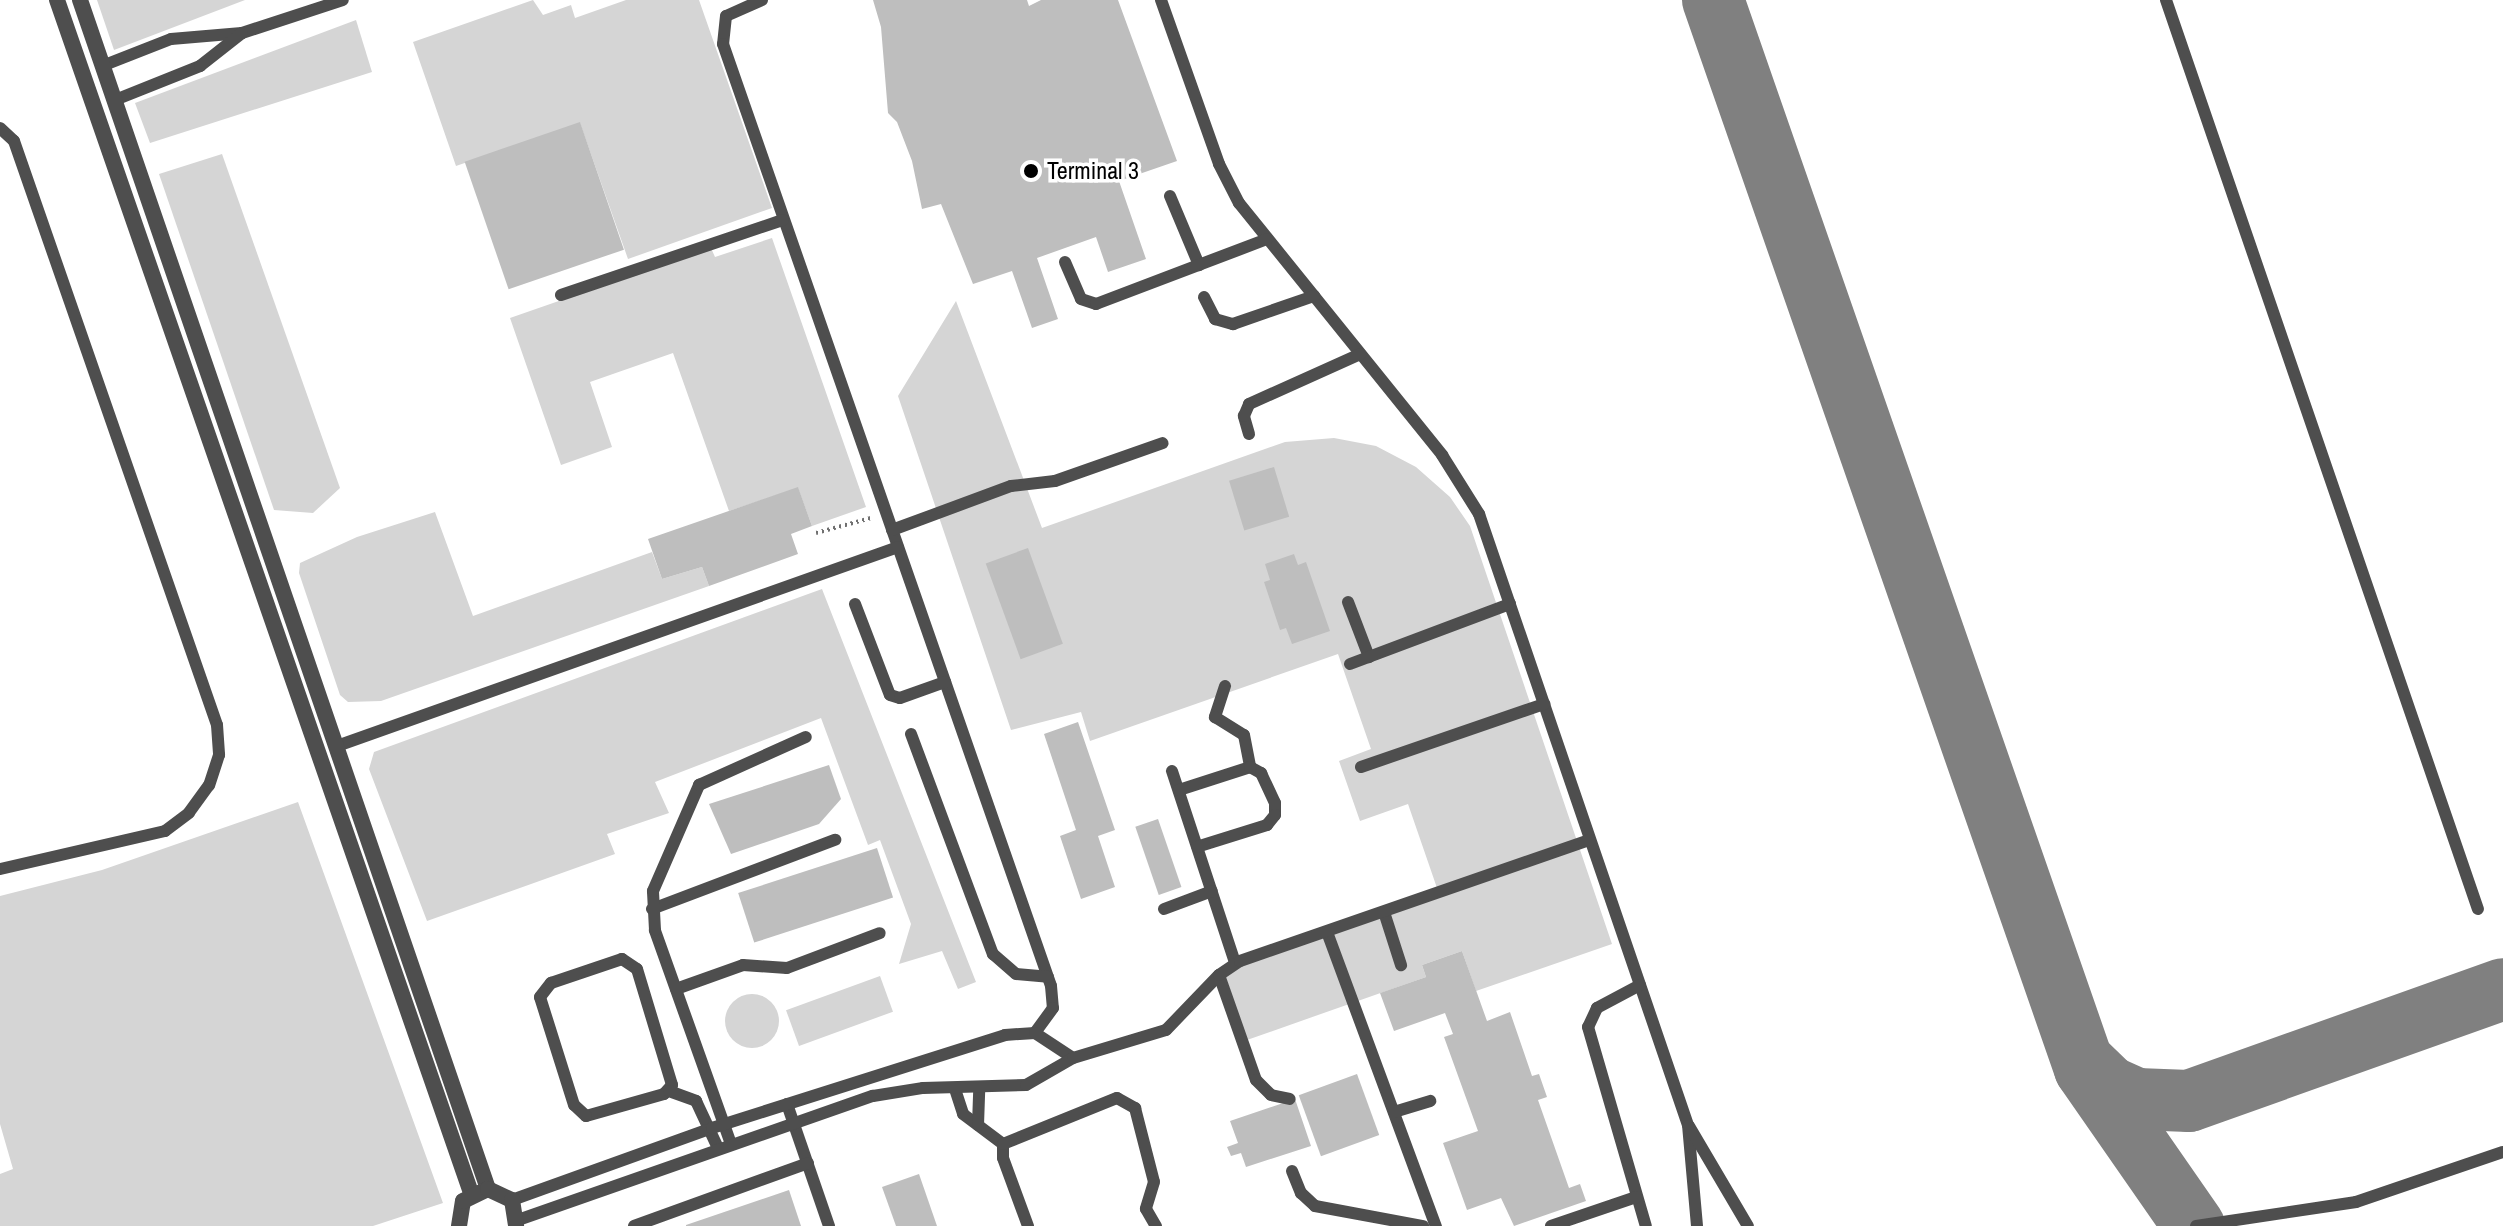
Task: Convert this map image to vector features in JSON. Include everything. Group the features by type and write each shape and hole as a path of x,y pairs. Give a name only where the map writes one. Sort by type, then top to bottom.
{"street":[{"path":"57,0 471,1193"},
{"path":"80,0 488,1189"},
{"path":"82,73 102,66"},
{"path":"95,107 115,100"},
{"path":"249,553 269,546"},
{"path":"318,753 337,746"},
{"path":"453,1224 471,1193 488,1189 512,1200 517,1223"}],"lane":[{"path":"102,66 181,36 242,33 343,0"},
{"path":"762,0 733,9 720,34 1048,977 1053,1008 1035,1033"},
{"path":"1161,0 1219,164 1239,203 1468,494 1510,604 1688,1125 1748,1226"},
{"path":"2166,0 2478,909"},
{"path":"115,100 193,70 242,33"},
{"path":"0,128 14,141 217,725 219,755 209,785 189,813 165,831 0,869"},
{"path":"1170,196 1199,265"},
{"path":"561,295 783,220"},
{"path":"1065,262 1078,294 1091,304 1267,239"},
{"path":"1204,297 1215,319 1233,324 1314,296"},
{"path":"1249,434 1244,416 1249,404 1360,354"},
{"path":"892,530 1011,486 1055,481 1163,443"},
{"path":"337,746 898,547"},
{"path":"1348,602 1369,657"},
{"path":"855,604 890,695 900,698 945,682"},
{"path":"1350,664 1510,604"},
{"path":"1197,847 1272,821 1276,809 1264,778 1250,767 1244,735 1215,717 1225,686"},
{"path":"1361,767 1544,704"},
{"path":"911,734 993,954 1016,974 1048,977"},
{"path":"724,1146 652,909 657,875 699,785 806,737"},
{"path":"1179,790 1250,767"},
{"path":"1172,771 1235,963"},
{"path":"652,909 835,840"},
{"path":"517,1223 794,1121 873,1096 1026,1085 1073,1058 1166,1030 1219,975 1235,963 1590,840"},
{"path":"1164,909 1212,891"},
{"path":"1384,912 1401,965"},
{"path":"1327,932 1436,1226"},
{"path":"676,989 743,965 787,968 880,933"},
{"path":"669,1091 671,1072 633,963 615,960 542,991 540,1009 581,1114 597,1115 669,1091 696,1101 718,1126"},
{"path":"1219,975 1256,1080 1271,1095 1290,1099"},
{"path":"1640,985 1597,1008 1588,1027 1646,1226"},
{"path":"512,1200 718,1126 1005,1035 1035,1033 1073,1058"},
{"path":"955,1089 963,1114 1003,1144"},
{"path":"978,1125 979,1090"},
{"path":"1003,1144 1112,1099 1128,1100 1135,1108 1154,1182 1146,1209 1156,1226"},
{"path":"1394,1112 1430,1101"},
{"path":"787,1104 829,1226"},
{"path":"1688,1125 1697,1226"},
{"path":"1003,1144 1003,1158 1028,1226"},
{"path":"2196,1226 2356,1202 2503,1152"},
{"path":"634,1226 808,1163"},
{"path":"1292,1171 1301,1193 1315,1206 1423,1226"},
{"path":"1552,1226 1636,1197"}],"path":[{"path":"816,533 886,513"}],"shaded area":[{"path":"97,0 245,0 114,50"},
{"path":"533,0 543,15 571,5 575,18 626,0 699,0 772,208 628,259 580,123 456,166 413,42"},
{"path":"356,20 372,72 150,143 135,103"},
{"path":"222,154 340,488 313,513 274,510 159,174"},
{"path":"772,238 866,507 812,526 798,488 729,511 673,353 590,382 612,447 561,465 510,318 711,248 715,257"},
{"path":"956,301 1042,528 1285,442 1334,438 1376,446 1416,467 1450,497 1470,526 1612,944 1476,991 1462,951 1422,965 1426,977 1247,1040 1222,966 1437,888 1408,804 1360,821 1339,761 1371,749 1338,654 1090,741 1081,712 1011,730 898,396"},
{"path":"435,512 473,616 652,552 662,579 702,567 709,586 381,701 348,702 340,695 299,573 300,563 357,537"},
{"path":"822,589 976,982 958,989 942,951 899,964 911,924 880,840 868,845 821,718 655,782 669,813 607,834 615,854 427,921 369,769 374,752"},
{"path":"298,802 443,1203 373,1226 0,1226 0,1174 13,1169 0,1124 0,896 102,870"},
{"path":"880,976 893,1012 799,1046 786,1010"},
{"path":"752,994 771,1002 779,1021 771,1040 752,1048 733,1040 725,1021 733,1002"}],"building":[{"name":"Terminal 3","path":"873,0 1027,0 1029,6 1041,0 1118,0 1177,161 1119,181 1146,259 1108,272 1096,237 1037,258 1058,319 1032,328 1012,271 973,284 941,204 922,209 912,161 897,122 888,113 881,27"},
{"path":"580,122 624,250 509,289 465,162"},
{"path":"1274,467 1289,517 1244,530 1229,481"},
{"path":"798,487 812,526 791,534 798,554 709,586 702,567 662,579 648,539"},
{"path":"1028,548 1063,644 1021,659 986,563"},
{"path":"1294,554 1298,565 1306,562 1330,631 1292,644 1286,628 1280,630 1264,582 1270,580 1265,564"},
{"path":"1078,722 1115,830 1098,836 1115,887 1081,899 1060,836 1076,830 1044,734"},
{"path":"829,765 841,799 819,824 731,854 709,804"},
{"path":"1158,819 1181,887 1159,895 1135,827"},
{"path":"877,848 893,897 754,943 738,893"},
{"path":"1462,951 1487,1021 1510,1012 1532,1076 1539,1074 1547,1097 1538,1100 1569,1188 1580,1184 1586,1201 1514,1226 1501,1198 1467,1210 1443,1143 1478,1131 1444,1037 1453,1034 1445,1013 1394,1031 1380,993 1426,977 1422,965"},
{"path":"1357,1074 1379,1135 1321,1156 1299,1095"},
{"path":"1295,1099 1311,1146 1246,1167 1241,1153 1231,1156 1227,1147 1238,1143 1230,1121"},
{"path":"919,1174 937,1226 896,1226 882,1187"},
{"path":"789,1190 801,1226 686,1226 686,1225"}],"taxiway":[{"path":"1713,0 2085,1069 2194,1226"},
{"path":"2087,1065 2110,1087 2137,1099 2189,1101 2503,989"}],"place":[{"name":"Terminal 3","path":"1031,171"}]}
